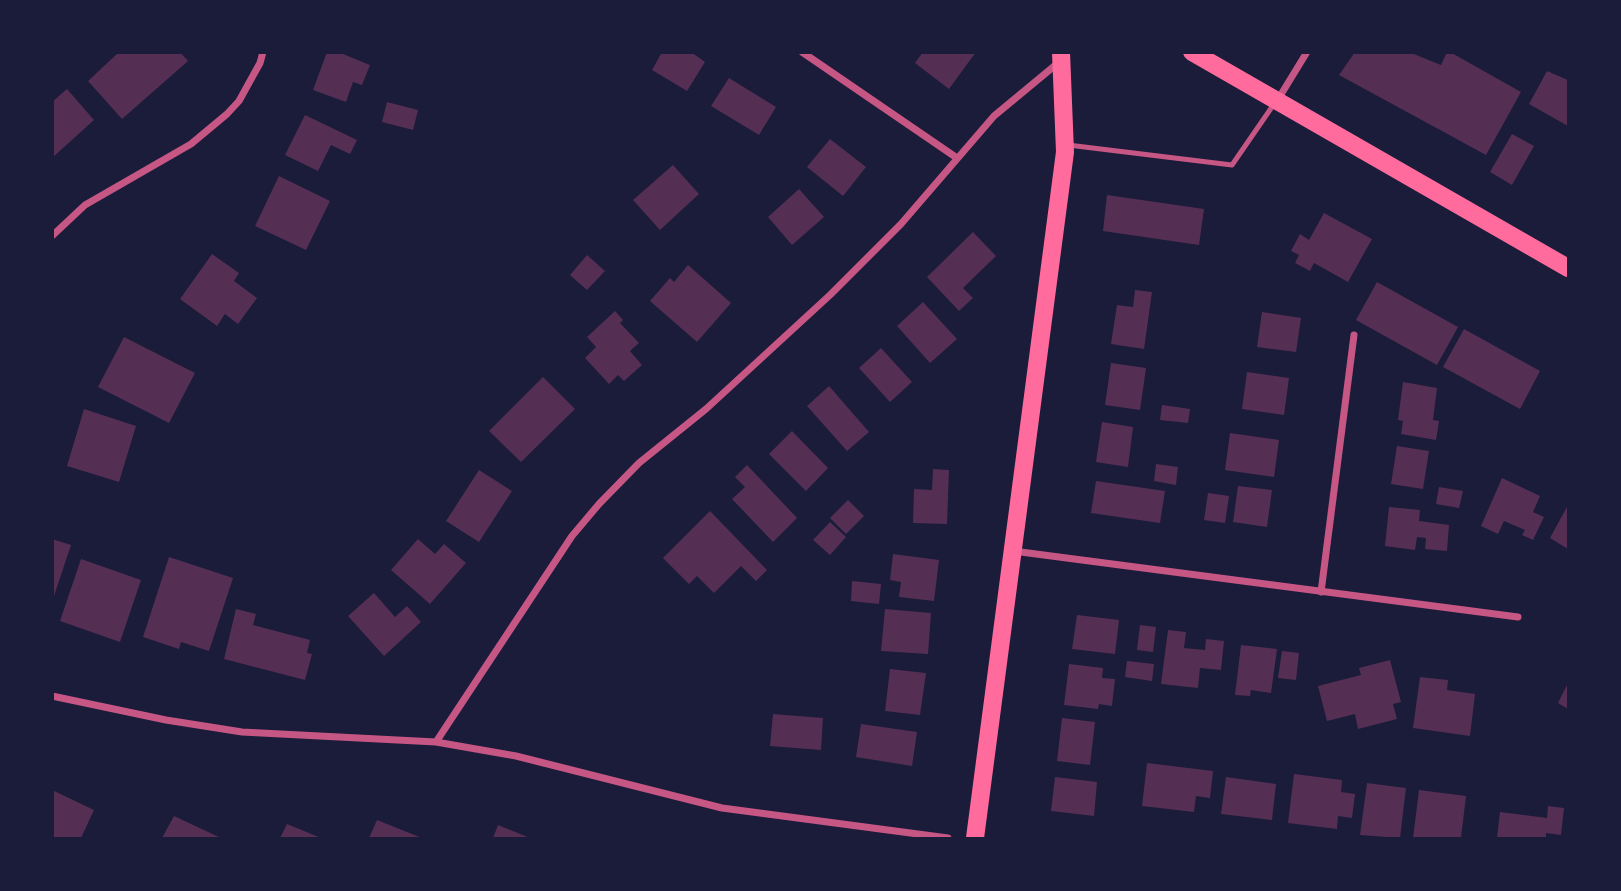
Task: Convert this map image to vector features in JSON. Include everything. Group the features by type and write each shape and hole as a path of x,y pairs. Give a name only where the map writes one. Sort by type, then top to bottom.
{"main road":[{"path":"1192,52 1569,268"},
{"path":"975,838 1064,145 1061,57"}],"street":[{"path":"52,236 85,205 191,144 227,114 239,101 260,63 263,52"},
{"path":"802,52 957,158"},
{"path":"1276,102 1307,52"},
{"path":"436,742 572,536 599,504 639,463 706,409 830,295 901,224 995,116 1061,57"},
{"path":"1321,592 1354,335"},
{"path":"1013,551 1518,617"},
{"path":"52,696 166,720 242,732 436,742 516,756 722,808 948,838"}],"lane":[{"path":"1064,145 1232,165 1276,102"}],"building":[{"path":"119,52 180,52 188,61 122,119 88,81"},
{"path":"327,52 338,52 370,65 362,85 353,82 346,102 313,90"},
{"path":"662,52 691,52 705,62 687,91 652,70"},
{"path":"923,52 976,52 949,89 915,63"},
{"path":"1355,52 1409,52 1441,65 1447,52 1450,52 1521,92 1486,155 1339,75"},
{"path":"1547,71 1568,80 1568,126 1529,104"},
{"path":"729,78 776,107 759,135 711,106"},
{"path":"67,89 94,120 52,158 52,102"},
{"path":"387,102 418,110 413,130 382,122"},
{"path":"305,115 357,140 350,154 331,145 318,171 285,155"},
{"path":"1512,134 1534,146 1512,185 1490,172"},
{"path":"830,139 866,167 843,196 807,167"},
{"path":"673,165 699,194 660,230 633,200"},
{"path":"279,176 330,201 306,250 255,226"},
{"path":"799,189 824,217 792,245 768,217"},
{"path":"1107,195 1204,209 1199,245 1103,231"},
{"path":"1324,213 1372,239 1348,282 1314,263 1310,271 1295,263 1299,255 1291,251 1300,234 1309,240"},
{"path":"973,232 996,256 963,288 973,298 959,311 927,277"},
{"path":"212,254 239,273 234,281 257,298 238,324 225,314 217,326 180,299"},
{"path":"587,255 605,271 587,290 570,275"},
{"path":"688,265 731,303 697,342 650,301 670,278 674,282"},
{"path":"1377,282 1458,327 1437,365 1356,320"},
{"path":"1135,290 1152,292 1144,349 1111,344 1117,305 1133,307"},
{"path":"923,302 957,339 930,363 897,326"},
{"path":"615,311 623,320 620,323 639,343 630,351 642,365 624,381 618,375 609,384 585,358 596,347 587,337"},
{"path":"1262,312 1301,318 1296,352 1257,347"},
{"path":"1464,329 1540,371 1520,409 1443,367"},
{"path":"124,337 195,373 169,423 98,387"},
{"path":"881,348 912,382 890,402 859,368"},
{"path":"1111,363 1146,368 1140,410 1105,405"},
{"path":"1247,372 1289,378 1284,415 1242,409"},
{"path":"543,377 575,409 521,462 489,431"},
{"path":"1403,382 1437,388 1433,420 1439,421 1436,440 1401,434 1403,421 1398,420"},
{"path":"829,386 869,432 847,451 807,406"},
{"path":"1162,405 1190,409 1188,423 1160,420"},
{"path":"84,409 136,426 119,482 67,466"},
{"path":"1102,422 1133,427 1128,467 1096,462"},
{"path":"792,431 828,468 806,491 769,454"},
{"path":"1230,433 1279,440 1274,477 1225,470"},
{"path":"1397,446 1429,451 1423,489 1391,484"},
{"path":"1156,464 1178,467 1176,485 1154,481"},
{"path":"747,465 797,518 773,542 732,499 745,487 735,477"},
{"path":"933,469 949,470 947,524 913,523 914,489 932,490"},
{"path":"479,470 512,491 479,542 446,521"},
{"path":"1502,478 1540,496 1533,512 1544,517 1533,540 1522,535 1525,530 1504,521 1498,534 1481,526"},
{"path":"1096,481 1165,491 1160,523 1091,513"},
{"path":"1238,486 1272,490 1267,527 1233,522"},
{"path":"1439,487 1463,491 1459,508 1436,504"},
{"path":"1208,493 1229,496 1225,523 1204,520"},
{"path":"848,500 864,516 846,534 830,518"},
{"path":"1568,505 1568,549 1550,538"},
{"path":"1389,507 1420,510 1419,521 1449,525 1447,551 1425,549 1426,538 1417,537 1415,550 1385,546"},
{"path":"710,511 767,570 756,581 741,566 714,593 697,576 689,584 663,558"},
{"path":"830,522 846,537 830,555 813,540"},
{"path":"52,539 71,545 53,599 52,599"},
{"path":"418,539 435,554 444,544 466,563 430,604 391,570"},
{"path":"893,554 939,560 934,601 899,597 901,582 890,580"},
{"path":"169,557 233,578 209,651 181,642 179,649 143,637"},
{"path":"81,559 141,580 120,642 60,621"},
{"path":"852,581 881,584 879,604 851,601"},
{"path":"374,593 395,617 407,606 421,622 384,656 348,616"},
{"path":"236,609 256,614 253,625 310,640 307,653 312,654 305,680 224,659"},
{"path":"885,609 931,613 928,654 881,651"},
{"path":"1077,615 1119,620 1115,654 1072,649"},
{"path":"1140,625 1156,627 1153,652 1137,650"},
{"path":"1168,630 1186,632 1184,648 1205,650 1206,639 1224,641 1221,670 1200,668 1198,688 1161,684"},
{"path":"1241,645 1277,649 1271,693 1251,690 1250,696 1235,695"},
{"path":"1282,651 1299,653 1296,680 1278,678"},
{"path":"1390,660 1401,702 1393,704 1397,719 1358,729 1355,714 1327,721 1318,686 1361,675 1359,668"},
{"path":"1127,661 1154,664 1152,681 1125,677"},
{"path":"1069,664 1103,668 1102,678 1115,679 1112,706 1099,704 1098,709 1064,705"},
{"path":"890,669 926,673 920,715 885,711"},
{"path":"1420,677 1448,680 1447,690 1475,694 1470,736 1413,728"},
{"path":"1568,683 1568,709 1558,703"},
{"path":"773,714 823,718 821,750 770,746"},
{"path":"1062,718 1095,722 1090,765 1057,761"},
{"path":"861,724 917,732 912,766 856,757"},
{"path":"1147,763 1213,771 1210,798 1196,796 1194,812 1142,806"},
{"path":"1294,774 1342,780 1341,792 1355,794 1352,818 1338,816 1337,829 1288,823"},
{"path":"1055,777 1097,782 1094,816 1051,811"},
{"path":"1226,777 1276,784 1272,820 1221,814"},
{"path":"1367,783 1406,788 1400,838 1360,835"},
{"path":"52,790 94,810 81,838 52,837"},
{"path":"1419,790 1466,796 1461,838 1413,838"},
{"path":"1548,806 1564,808 1561,835 1546,833 1546,838 1497,838 1500,812 1547,818"},
{"path":"174,816 221,838 162,838"},
{"path":"377,820 422,838 369,838"},
{"path":"287,824 321,838 280,838"},
{"path":"498,825 530,838 493,838"}]}
